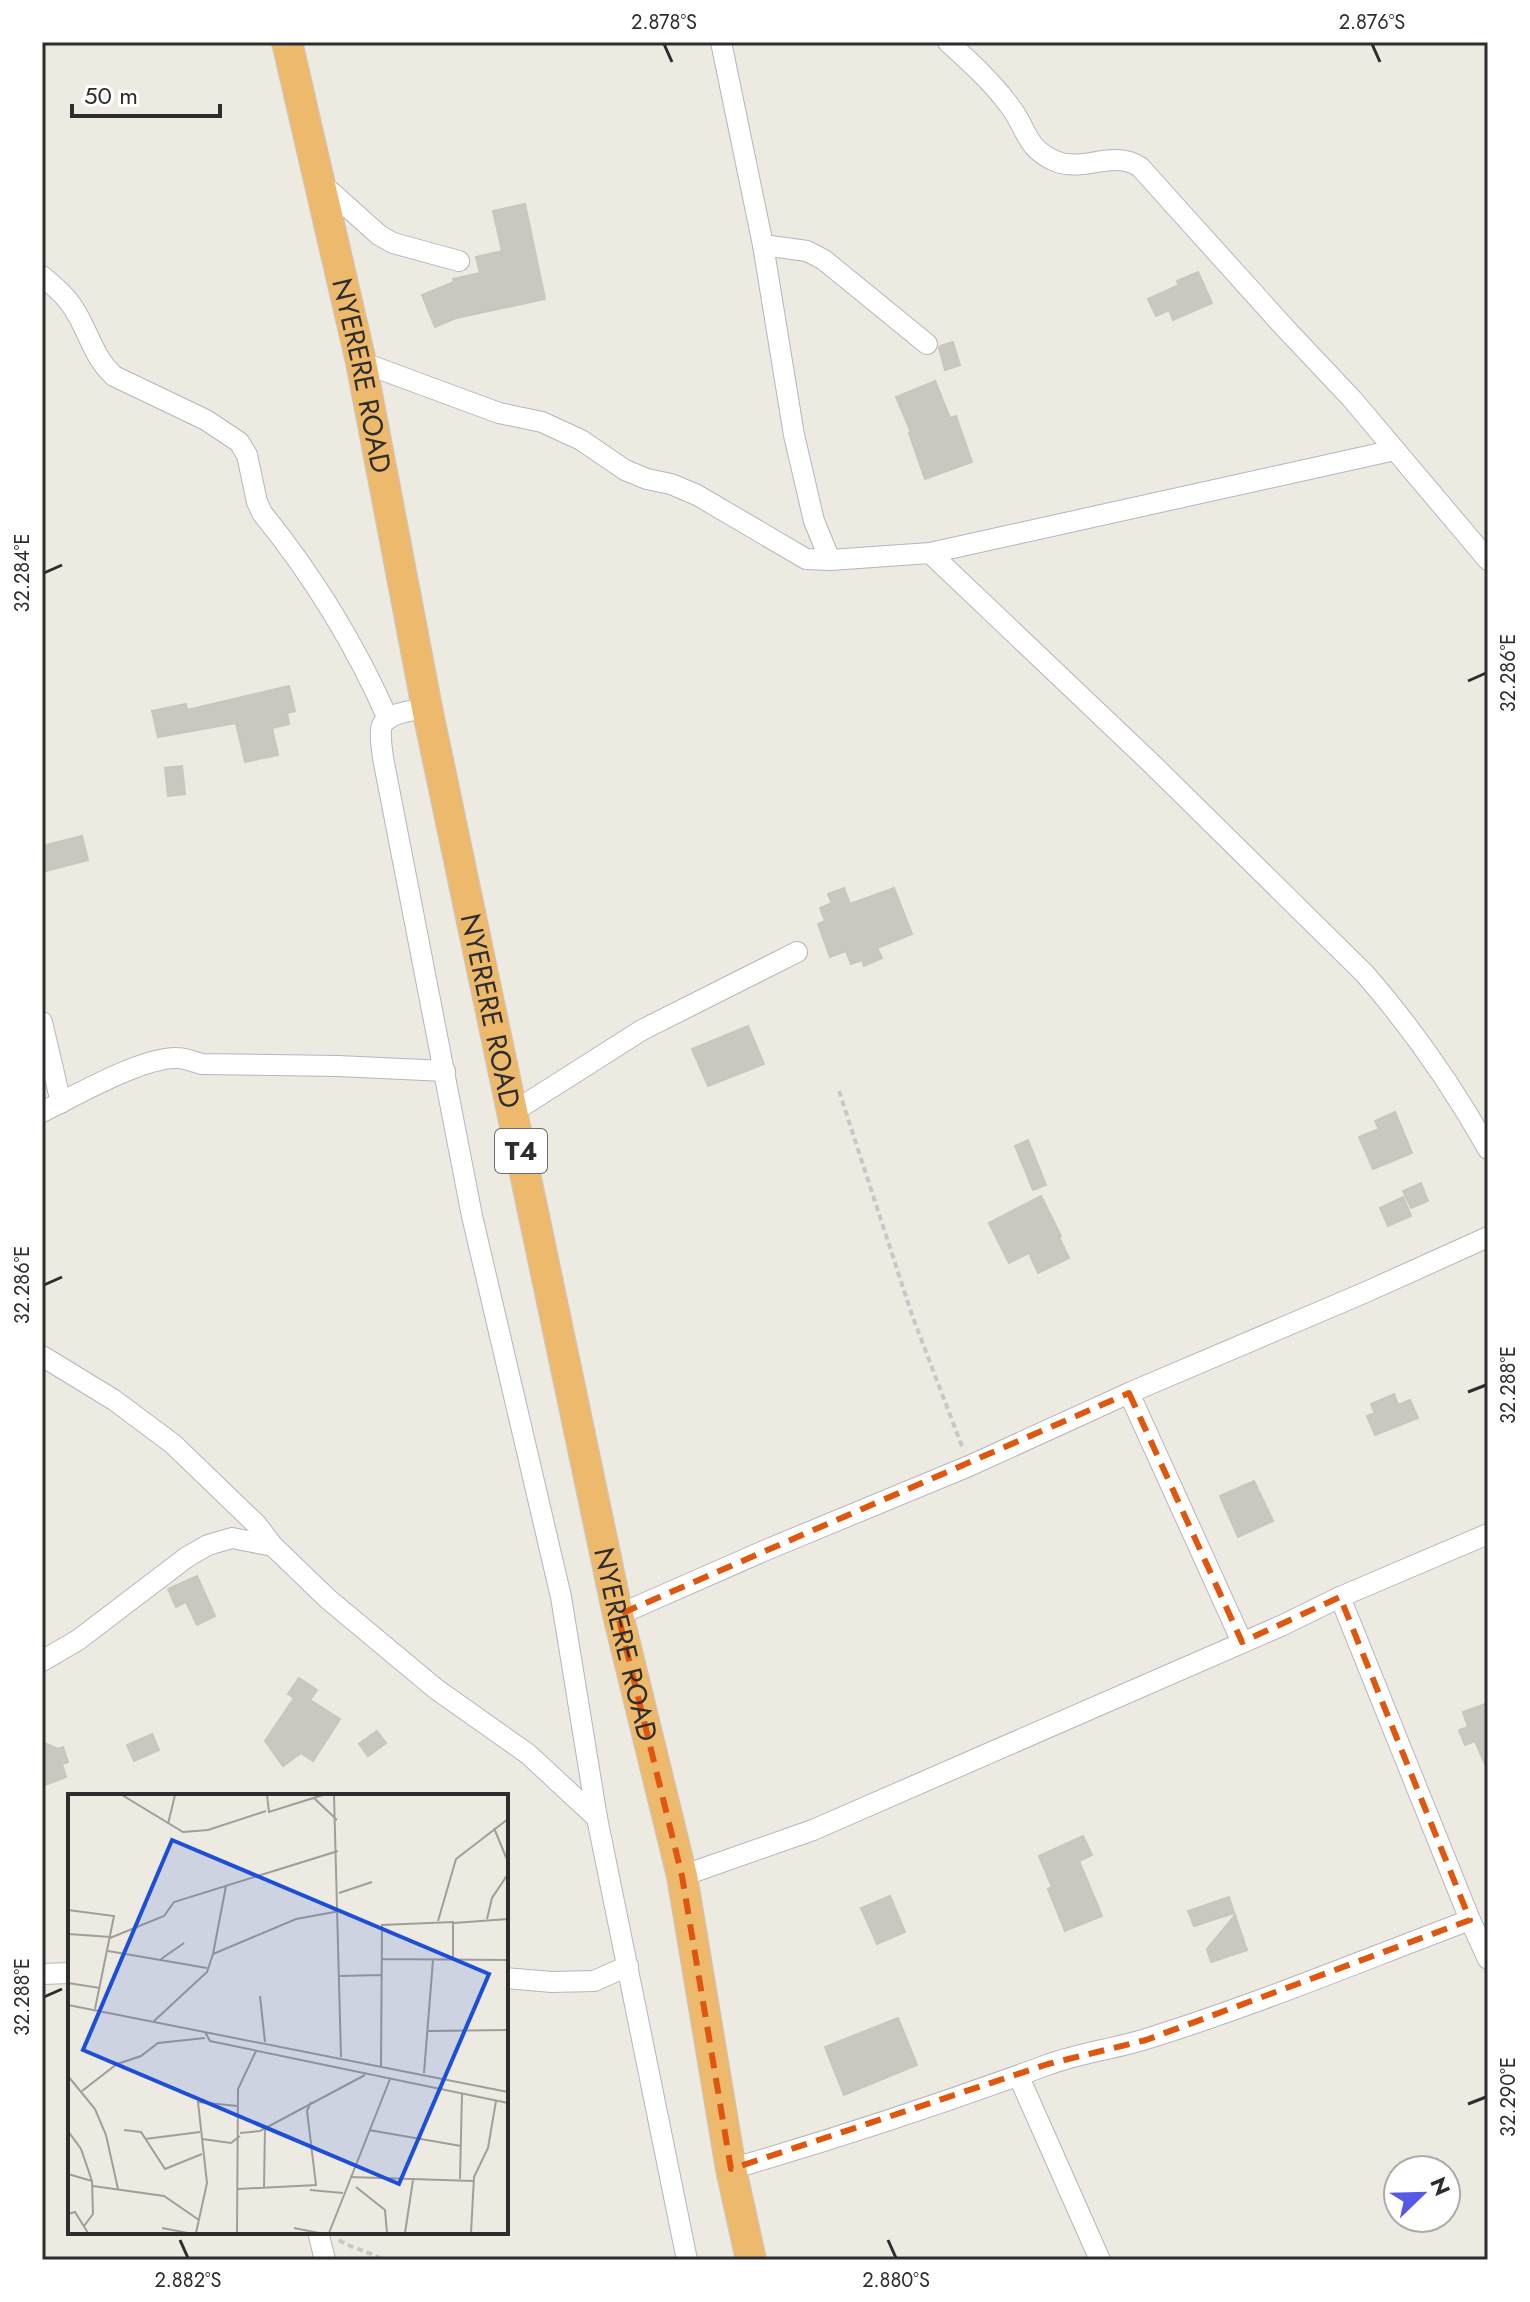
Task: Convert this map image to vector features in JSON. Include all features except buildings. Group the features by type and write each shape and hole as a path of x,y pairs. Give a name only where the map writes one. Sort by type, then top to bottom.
{"highway":[{"name":"NYERERE ROAD","path":"287,42 361,362 427,708 618,1615 682,1876 731,2169 751,2260"}],"street":[{"path":"721,42 763,245 794,435 814,521 830,560"},
{"path":"948,42 1008,104 1034,149 1065,165 1120,159 1140,167 1352,399 1488,560"},
{"path":"321,183 379,235 393,243 459,261"},
{"path":"763,245 807,251 824,260 927,344"},
{"path":"42,276 59,289 75,309 102,366 114,376 206,420 239,442 247,455 262,513 318,587 347,635 388,719"},
{"path":"361,362 499,413 542,422 581,440 625,470 697,495 806,559 930,553 1395,450"},
{"path":"930,553 1152,764 1365,974 1394,1007 1433,1062 1488,1149"},
{"path":"427,708 388,719 380,728 383,758 472,1216 561,1597 597,1818 687,2260"},
{"path":"513,1112 642,1030 797,952"},
{"path":"42,1022 61,1103"},
{"path":"42,1112 117,1075 166,1059 181,1058 202,1064 445,1071"},
{"path":"618,1615 969,1466 1488,1237"},
{"path":"42,1356 114,1400 173,1444 328,1599 436,1689 528,1754 597,1818"},
{"path":"1129,1393 1242,1642"},
{"path":"682,1876 813,1830 1488,1534"},
{"path":"42,1661 78,1640 166,1572 208,1545 232,1538 273,1546"},
{"path":"1340,1597 1488,1959"},
{"path":"731,2169 870,2128 1059,2061 1146,2040 1470,1920"},
{"path":"508,1978 594,1981 628,1966"},
{"path":"42,1974 68,1973"},
{"path":"1019,2077 1100,2260"},
{"path":"318,2234 325,2260"}],"path":[{"path":"839,1091 912,1315 969,1466"},
{"path":"338,2240 350,2248 383,2260"}],"highlighted area":[{"path":"1129,1393 1242,1642 1340,1597 1470,1920 1146,2040 1048,2064 731,2169 682,1876 618,1615"}]}
